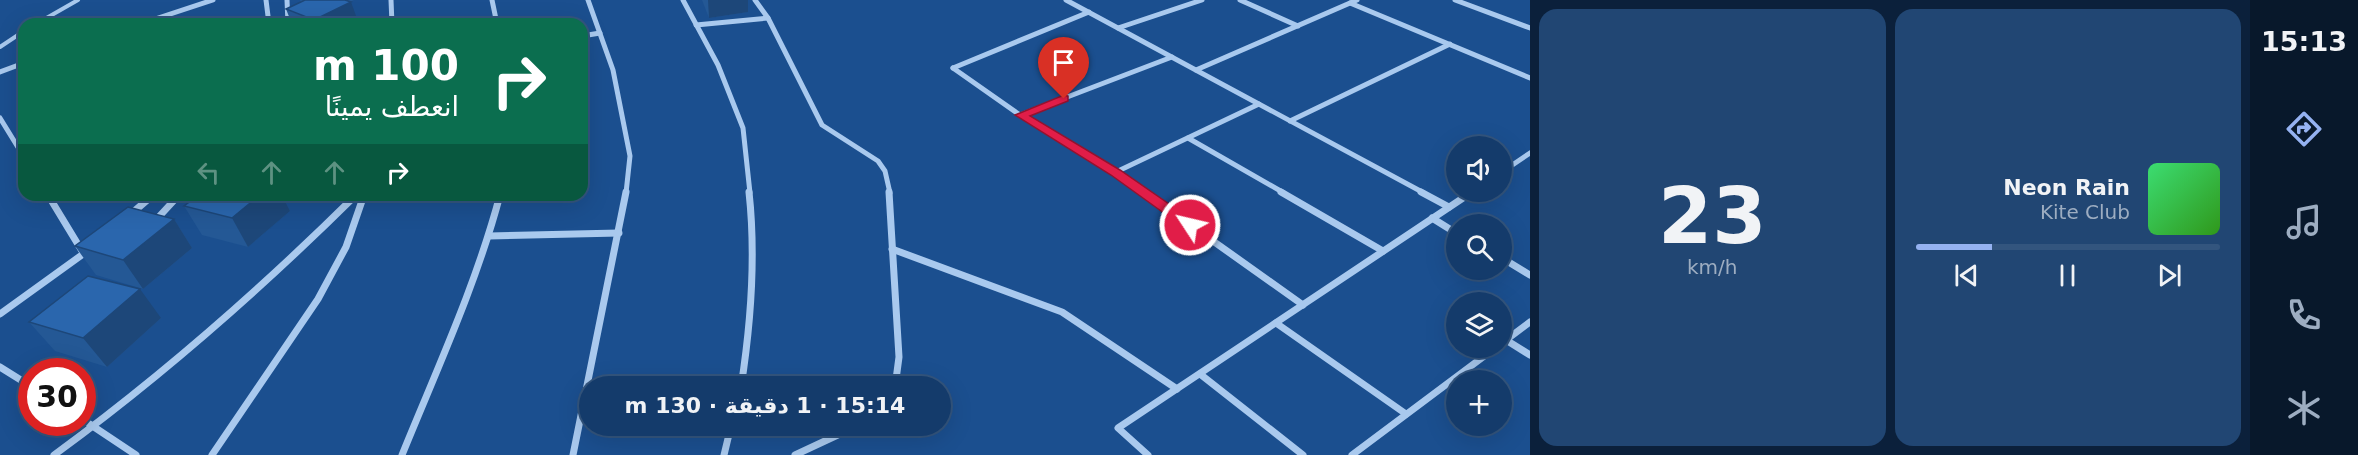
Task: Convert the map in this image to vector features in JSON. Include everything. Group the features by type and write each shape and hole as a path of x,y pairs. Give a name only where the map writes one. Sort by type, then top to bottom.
{"street":[{"path":"158,18 213,0"},
{"path":"266,0 269,18"},
{"path":"287,0 288,18"},
{"path":"391,0 392,18"},
{"path":"492,0 496,18"},
{"path":"573,455 618,233 630,156 620,102 588,0"},
{"path":"683,0 718,65 743,128 752,218 749,335 743,376"},
{"path":"755,0 768,18 822,125 833,136 866,150 886,170 889,184 899,357 898,376"},
{"path":"1066,0 1449,207"},
{"path":"1118,28 1202,0"},
{"path":"1196,70 1357,0"},
{"path":"1455,0 1530,28"},
{"path":"1244,1 1298,26"},
{"path":"1350,3 1530,78"},
{"path":"1089,12 953,68 1020,115 1116,172 1303,305"},
{"path":"696,25 768,18"},
{"path":"588,35 600,33"},
{"path":"1290,121 1450,44"},
{"path":"1020,115 1172,57"},
{"path":"0,72 18,65"},
{"path":"1116,172 1259,104"},
{"path":"0,118 18,147"},
{"path":"1188,138 1383,251"},
{"path":"1512,165 1530,153"},
{"path":"52,201 84,254"},
{"path":"127,217 146,201"},
{"path":"154,221 173,201"},
{"path":"96,425 289,262 350,201"},
{"path":"212,455 318,299 346,247 362,201"},
{"path":"402,455 458,320 489,236 498,201"},
{"path":"1148,455 1118,428 1457,202"},
{"path":"1432,218 1446,226"},
{"path":"489,236 618,233"},
{"path":"0,314 93,247"},
{"path":"892,249 1062,312 1177,389"},
{"path":"1512,264 1530,275"},
{"path":"1512,336 1530,322"},
{"path":"1276,323 1406,414"},
{"path":"1512,346 1530,355"},
{"path":"1352,455 1482,358"},
{"path":"0,367 18,378"},
{"path":"1200,374 1303,455"},
{"path":"96,428 136,455"},
{"path":"54,455 81,436"},
{"path":"724,455 729,436"},
{"path":"795,455 836,436"}],"lane":[{"path":"46,18 78,0"},
{"path":"0,47 18,35"}],"building":[{"path":"305,0 351,2 318,18 309,18 286,9"},
{"path":"191,201 253,201 232,218 184,206"},
{"path":"128,207 174,219 123,260 75,246"},
{"path":"88,276 140,289 83,338 29,322"}],"route":[{"path":"1064,99 1020,115 1116,172 1190,225"}]}
